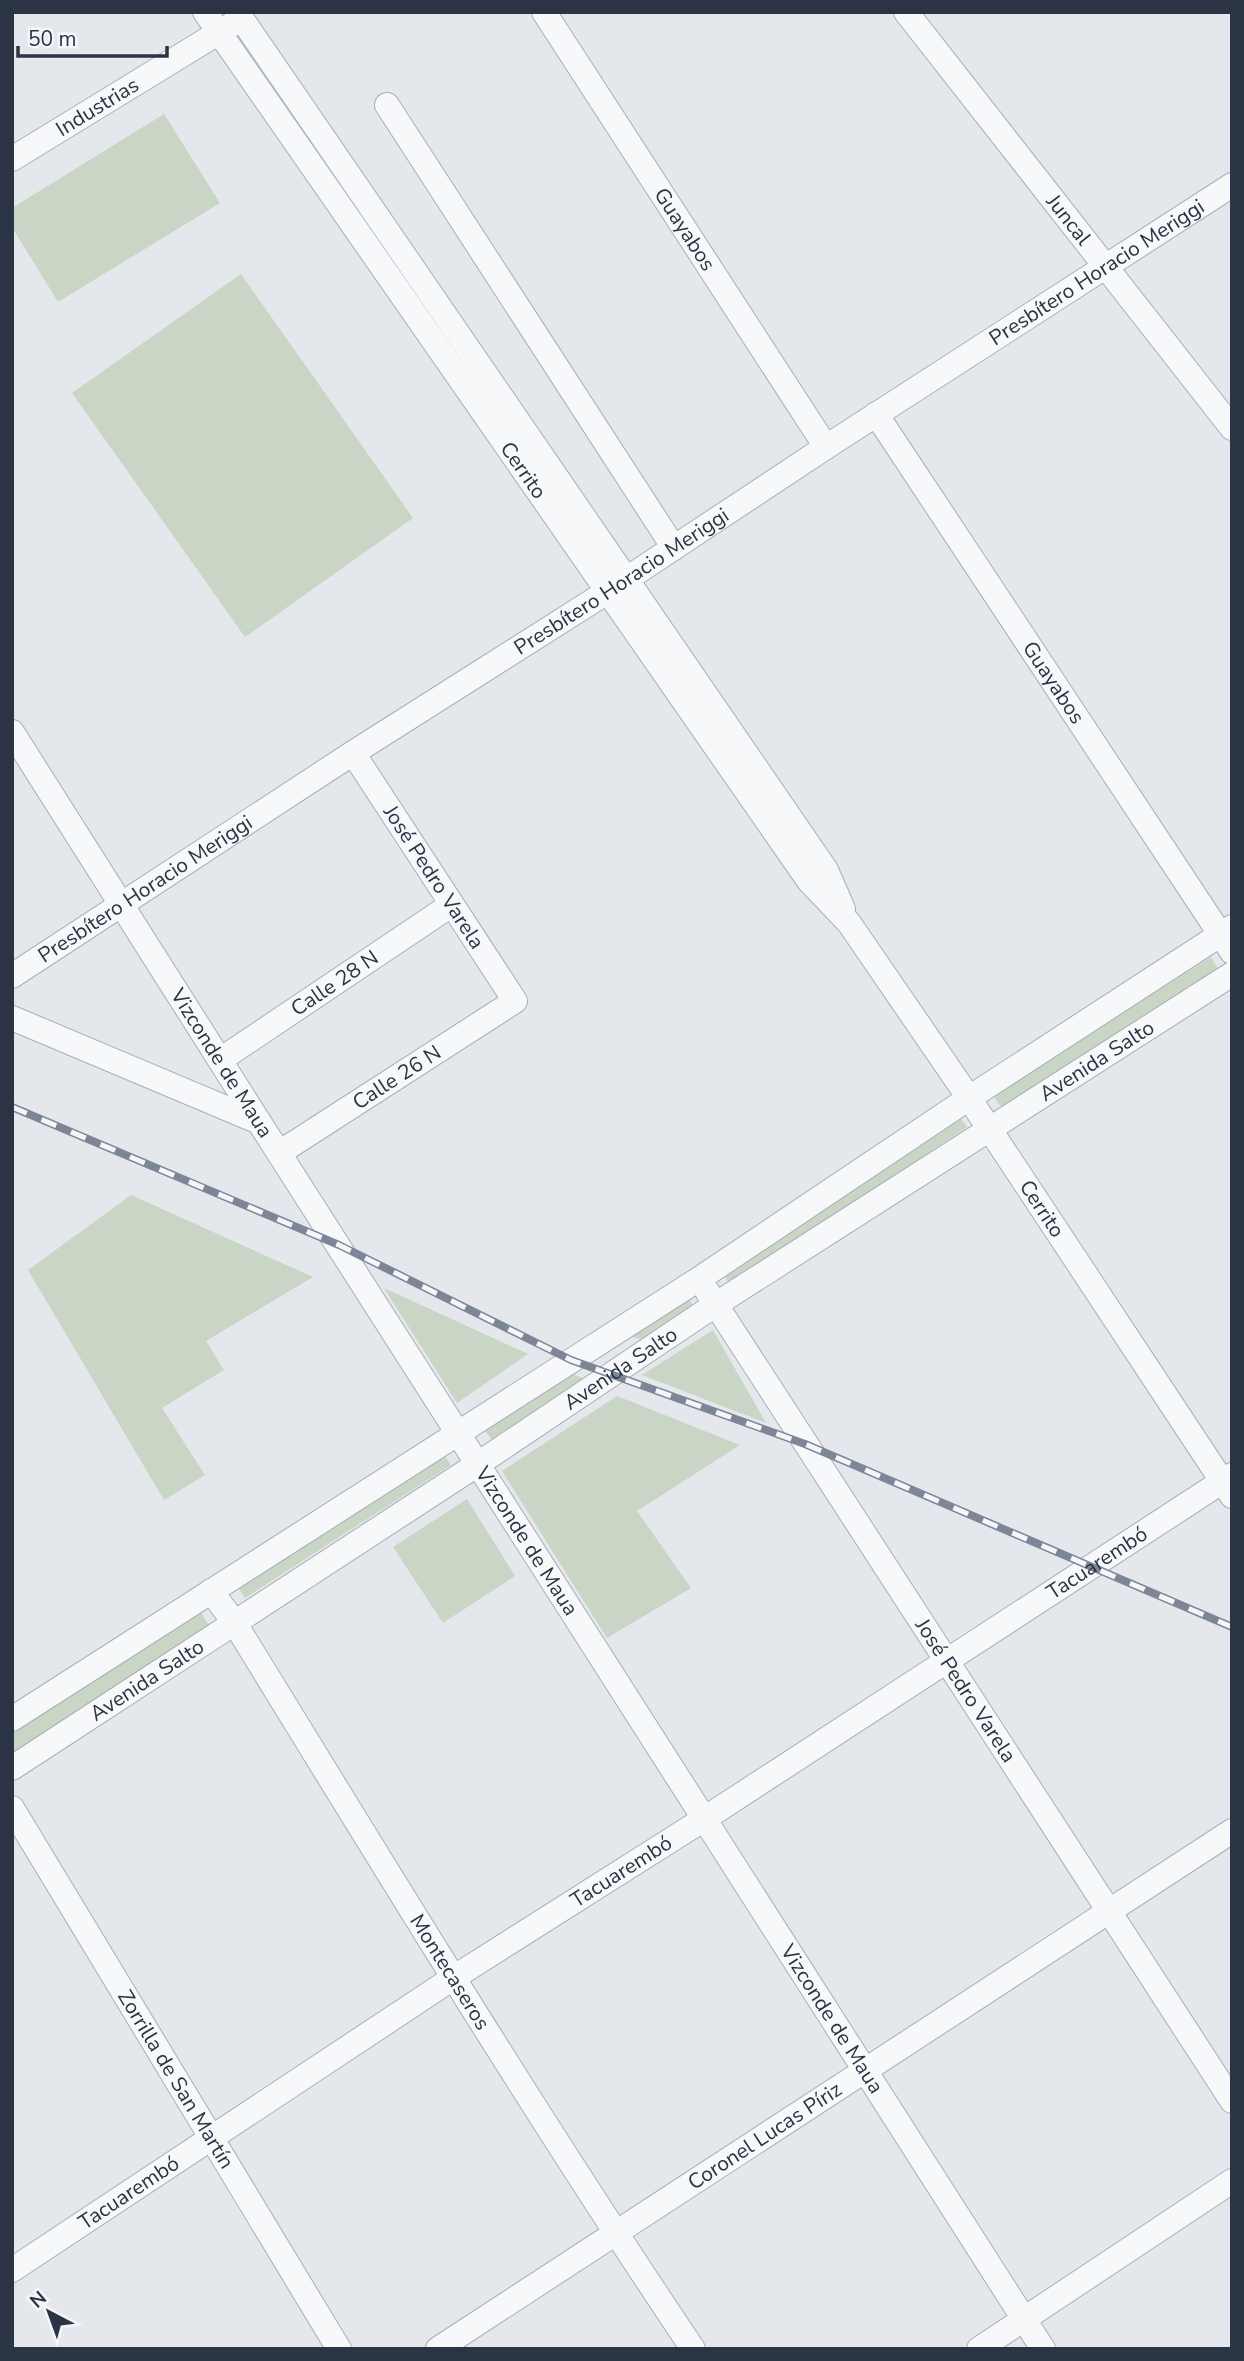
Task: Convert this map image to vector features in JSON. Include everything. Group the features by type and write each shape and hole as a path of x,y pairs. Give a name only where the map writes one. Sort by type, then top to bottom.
{"street":[{"name":"Cerrito","path":"205,12 616,586"},
{"name":"Guayabos","path":"544,12 826,447"},
{"name":"Juncal","path":"906,12 1232,428"},
{"name":"Cerrito","path":"244,15 809,881 849,923 1229,1484"},
{"name":"Industrias","path":"12,159 244,15"},
{"path":"387,105 674,548"},
{"name":"Presbítero Horacio Meriggi","path":"12,976 1232,185"},
{"name":"Guayabos","path":"876,414 1228,938"},
{"name":"Vizconde de Maua","path":"12,732 1043,2349"},
{"name":"José Pedro Varela","path":"353,753 514,1001"},
{"name":"Calle 28 N","path":"220,1060 451,905"},
{"name":"Avenida Salto","path":"12,1719 699,1279 969,1098 1228,938"},
{"name":"Avenida Salto","path":"12,1768 478,1464 715,1305 1232,974"},
{"name":"Calle 26 N","path":"279,1153 514,1001"},
{"path":"12,1018 259,1122"},
{"name":"José Pedro Varela","path":"699,1279 1232,2101"},
{"name":"Tacuarembó","path":"12,2270 453,1978 947,1661 1229,1484"},
{"name":"Montecaseros","path":"211,1591 234,1622 453,1978 693,2349"},
{"name":"Zorrilla de San Martín","path":"12,1808 339,2349"},
{"name":"Coronel Lucas Píriz","path":"438,2349 1232,1831"},
{"path":"979,2349 1232,2181"}],"green space":[{"path":"164,114 220,203 58,302 12,227 12,208"},
{"path":"241,274 413,518 245,637 72,393"},
{"path":"1211,957 1218,969 1001,1107 993,1095"},
{"path":"959,1116 967,1127 730,1285 723,1273"},
{"path":"131,1195 313,1277 206,1341 224,1370 162,1408 205,1475 164,1500 28,1270"},
{"path":"384,1288 528,1354 457,1403"},
{"path":"689,1299 694,1308 644,1340 628,1336"},
{"path":"713,1330 766,1423 642,1375"},
{"path":"570,1373 587,1380 492,1440 484,1429"},
{"path":"617,1396 740,1445 637,1511 691,1588 607,1638 502,1471"},
{"path":"443,1453 451,1465 245,1598 237,1586"},
{"path":"467,1499 515,1576 443,1623 393,1547"},
{"path":"200,1611 210,1627 12,1757 12,1729"}],"railway":[{"path":"12,1107 339,1245 571,1360 805,1444 1232,1627"}]}
